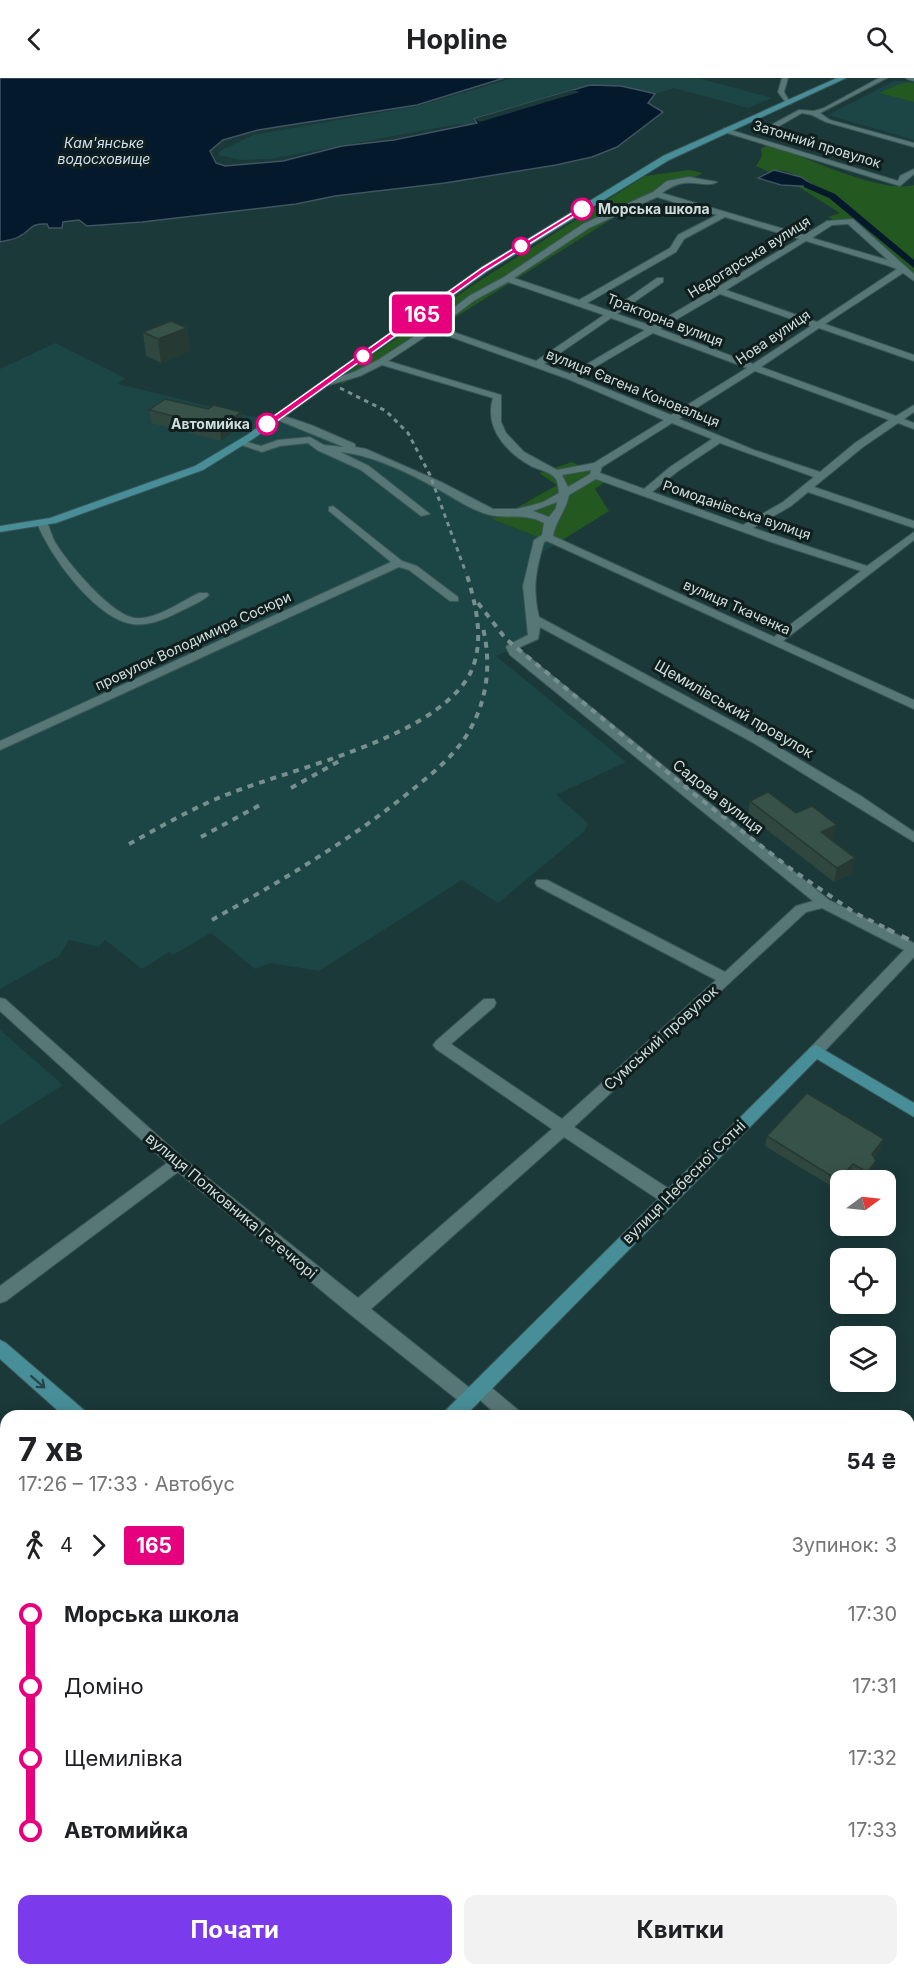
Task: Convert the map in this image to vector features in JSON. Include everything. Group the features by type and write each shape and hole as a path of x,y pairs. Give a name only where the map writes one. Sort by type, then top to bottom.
{"main road":[{"path":"0,529 42,523 199,468 278,417 485,269 666,158 843,78"},
{"path":"816,1051 914,1111"},
{"name":"вулиця Небесної Сотні","path":"459,1410 668,1197 816,1051"},
{"path":"0,1348 70,1410"}],"street":[{"path":"785,78 781,92 785,104 801,111 814,113 828,121 914,145"},
{"path":"814,113 884,78"},
{"path":"909,78 914,79"},
{"path":"766,129 801,111"},
{"name":"Затонний провулок","path":"727,130 900,184 903,178 914,171"},
{"path":"326,382 357,374 381,362 433,328 472,298 507,279 586,226 656,194 670,183 679,180 712,182"},
{"path":"656,194 903,269 914,278"},
{"path":"580,303 652,263 673,250 681,237 724,214"},
{"name":"Недогарська вулиця","path":"571,377 720,291 830,223 850,221 903,269"},
{"name":"Нова вулиця","path":"518,512 596,471 903,269"},
{"name":"Тракторна вулиця","path":"507,279 580,303 914,426"},
{"path":"537,365 660,280"},
{"path":"720,291 914,358"},
{"name":"вулиця Євгена Коновальця","path":"433,328 571,377 719,439 820,476"},
{"path":"381,362 498,397 494,406 495,423 503,438 540,468 556,473 563,489 561,509 550,522 547,537 539,540 531,566 528,593 532,618"},
{"path":"744,529 767,517 807,488 859,445 914,408"},
{"path":"278,417 333,438 437,484 474,505 492,512 538,515 550,522"},
{"path":"240,443 262,449 278,443 333,438"},
{"path":"645,494 674,469 719,439"},
{"path":"310,440 321,448 365,468 425,514"},
{"path":"321,448 362,451"},
{"name":"Нова вулиця","path":"556,473 596,471"},
{"name":"Ромоданівська вулиця","path":"596,471 645,494 870,570"},
{"path":"807,488 914,525"},
{"path":"333,509 398,562 413,568 454,599"},
{"path":"42,523 49,541 63,562 107,608 121,617 135,621 156,616 203,595"},
{"path":"776,641 914,535"},
{"name":"вулиця Ткаченка","path":"547,537 912,701"},
{"name":"провулок Володимира Сосюри","path":"0,746 398,562"},
{"name":"Садова вулиця","path":"532,618 534,637 512,647 514,653 824,903 914,948"},
{"name":"Щемилівський провулок","path":"532,618 669,690 811,771 879,813 914,838"},
{"name":"Сумський провулок","path":"357,1310 563,1128 726,979 542,883"},
{"path":"726,979 801,909 824,903"},
{"name":"вулиця Небесної Сотні","path":"816,1051 914,948"},
{"name":"вулиця Полковника Гегечкорі","path":"0,1003 178,1163 357,1310 501,1410"},
{"path":"489,1003 441,1045 668,1197"},
{"path":"0,1296 178,1163"}],"shaded area":[{"path":"513,78 698,78 772,98 748,108 674,88 655,94 621,86 590,85 473,120 475,124 469,126 458,124 270,159 241,160 218,155 220,151 253,135 419,106"},
{"path":"894,81 914,81 914,140 828,115"},
{"path":"55,343 125,378 118,384 262,419 292,417 476,502 498,510 512,511 491,519 556,544 544,551 535,561 534,617 542,634 496,656 626,762 556,795 588,823 585,831 498,903 462,880 319,971 270,963 255,969 211,933 173,955 169,952 142,969 105,940 99,947 69,940 59,956 0,989 0,369"},
{"path":"0,1030 63,1085 0,1125"}],"green space":[{"path":"902,83 914,83 914,102 879,93"},
{"path":"774,146 864,180 900,186 914,185 914,274 852,220 834,220 828,217 840,213 797,186 815,185 787,172 769,172 756,166 762,156 761,148"},
{"path":"689,170 703,173 618,215 386,361 340,385 350,371 473,285 645,176"},
{"path":"572,462 609,479 595,489 609,511 556,544 491,519 506,514 557,485 539,473"}],"water":[{"name":"Кам'янське водосховище","path":"0,78 504,78 417,105 258,130 223,140 210,151 216,163 225,166 283,161 342,146 394,140 477,123 474,119 590,85 621,86 655,94 648,103 663,112 617,147 592,157 556,165 445,183 335,196 296,204 142,222 87,226 79,220 63,222 62,228 49,228 47,224 41,224 18,237 0,242"},
{"path":"774,170 801,177 816,187 781,185 758,178"}],"pier":[{"path":"573,90 580,92 480,122 474,119"}],"building":[{"path":"171,321 187,328 158,339 143,332"},
{"path":"165,399 208,409 214,405 241,412 220,428 149,410"},
{"path":"768,792 796,813 812,806 837,825 821,832 855,858 837,868 750,801"},
{"path":"807,1093 884,1139 872,1154 876,1161 869,1170 864,1170 853,1164 847,1170 830,1170 830,1175 767,1136"}],"waterway":[{"path":"807,185 832,196 914,265"}],"railway":[{"path":"340,388 386,411 408,433 430,475 466,573"},
{"path":"129,844 218,798 393,735 448,700 467,679 477,653 476,611 466,572"},
{"path":"478,603 506,639 694,794 791,869 855,913 890,930"},
{"path":"212,920 287,876 360,829 424,780 455,751 475,720 484,694 487,652 482,624"},
{"path":"291,788 343,759"},
{"path":"201,837 260,805"},
{"path":"887,929 914,942"}],"bus line":[{"name":"165","path":"267,424 485,269 582,209"}],"place":[{"name":"Морська школа","path":"582,209"},
{"name":"Автомийка","path":"267,424"}]}
